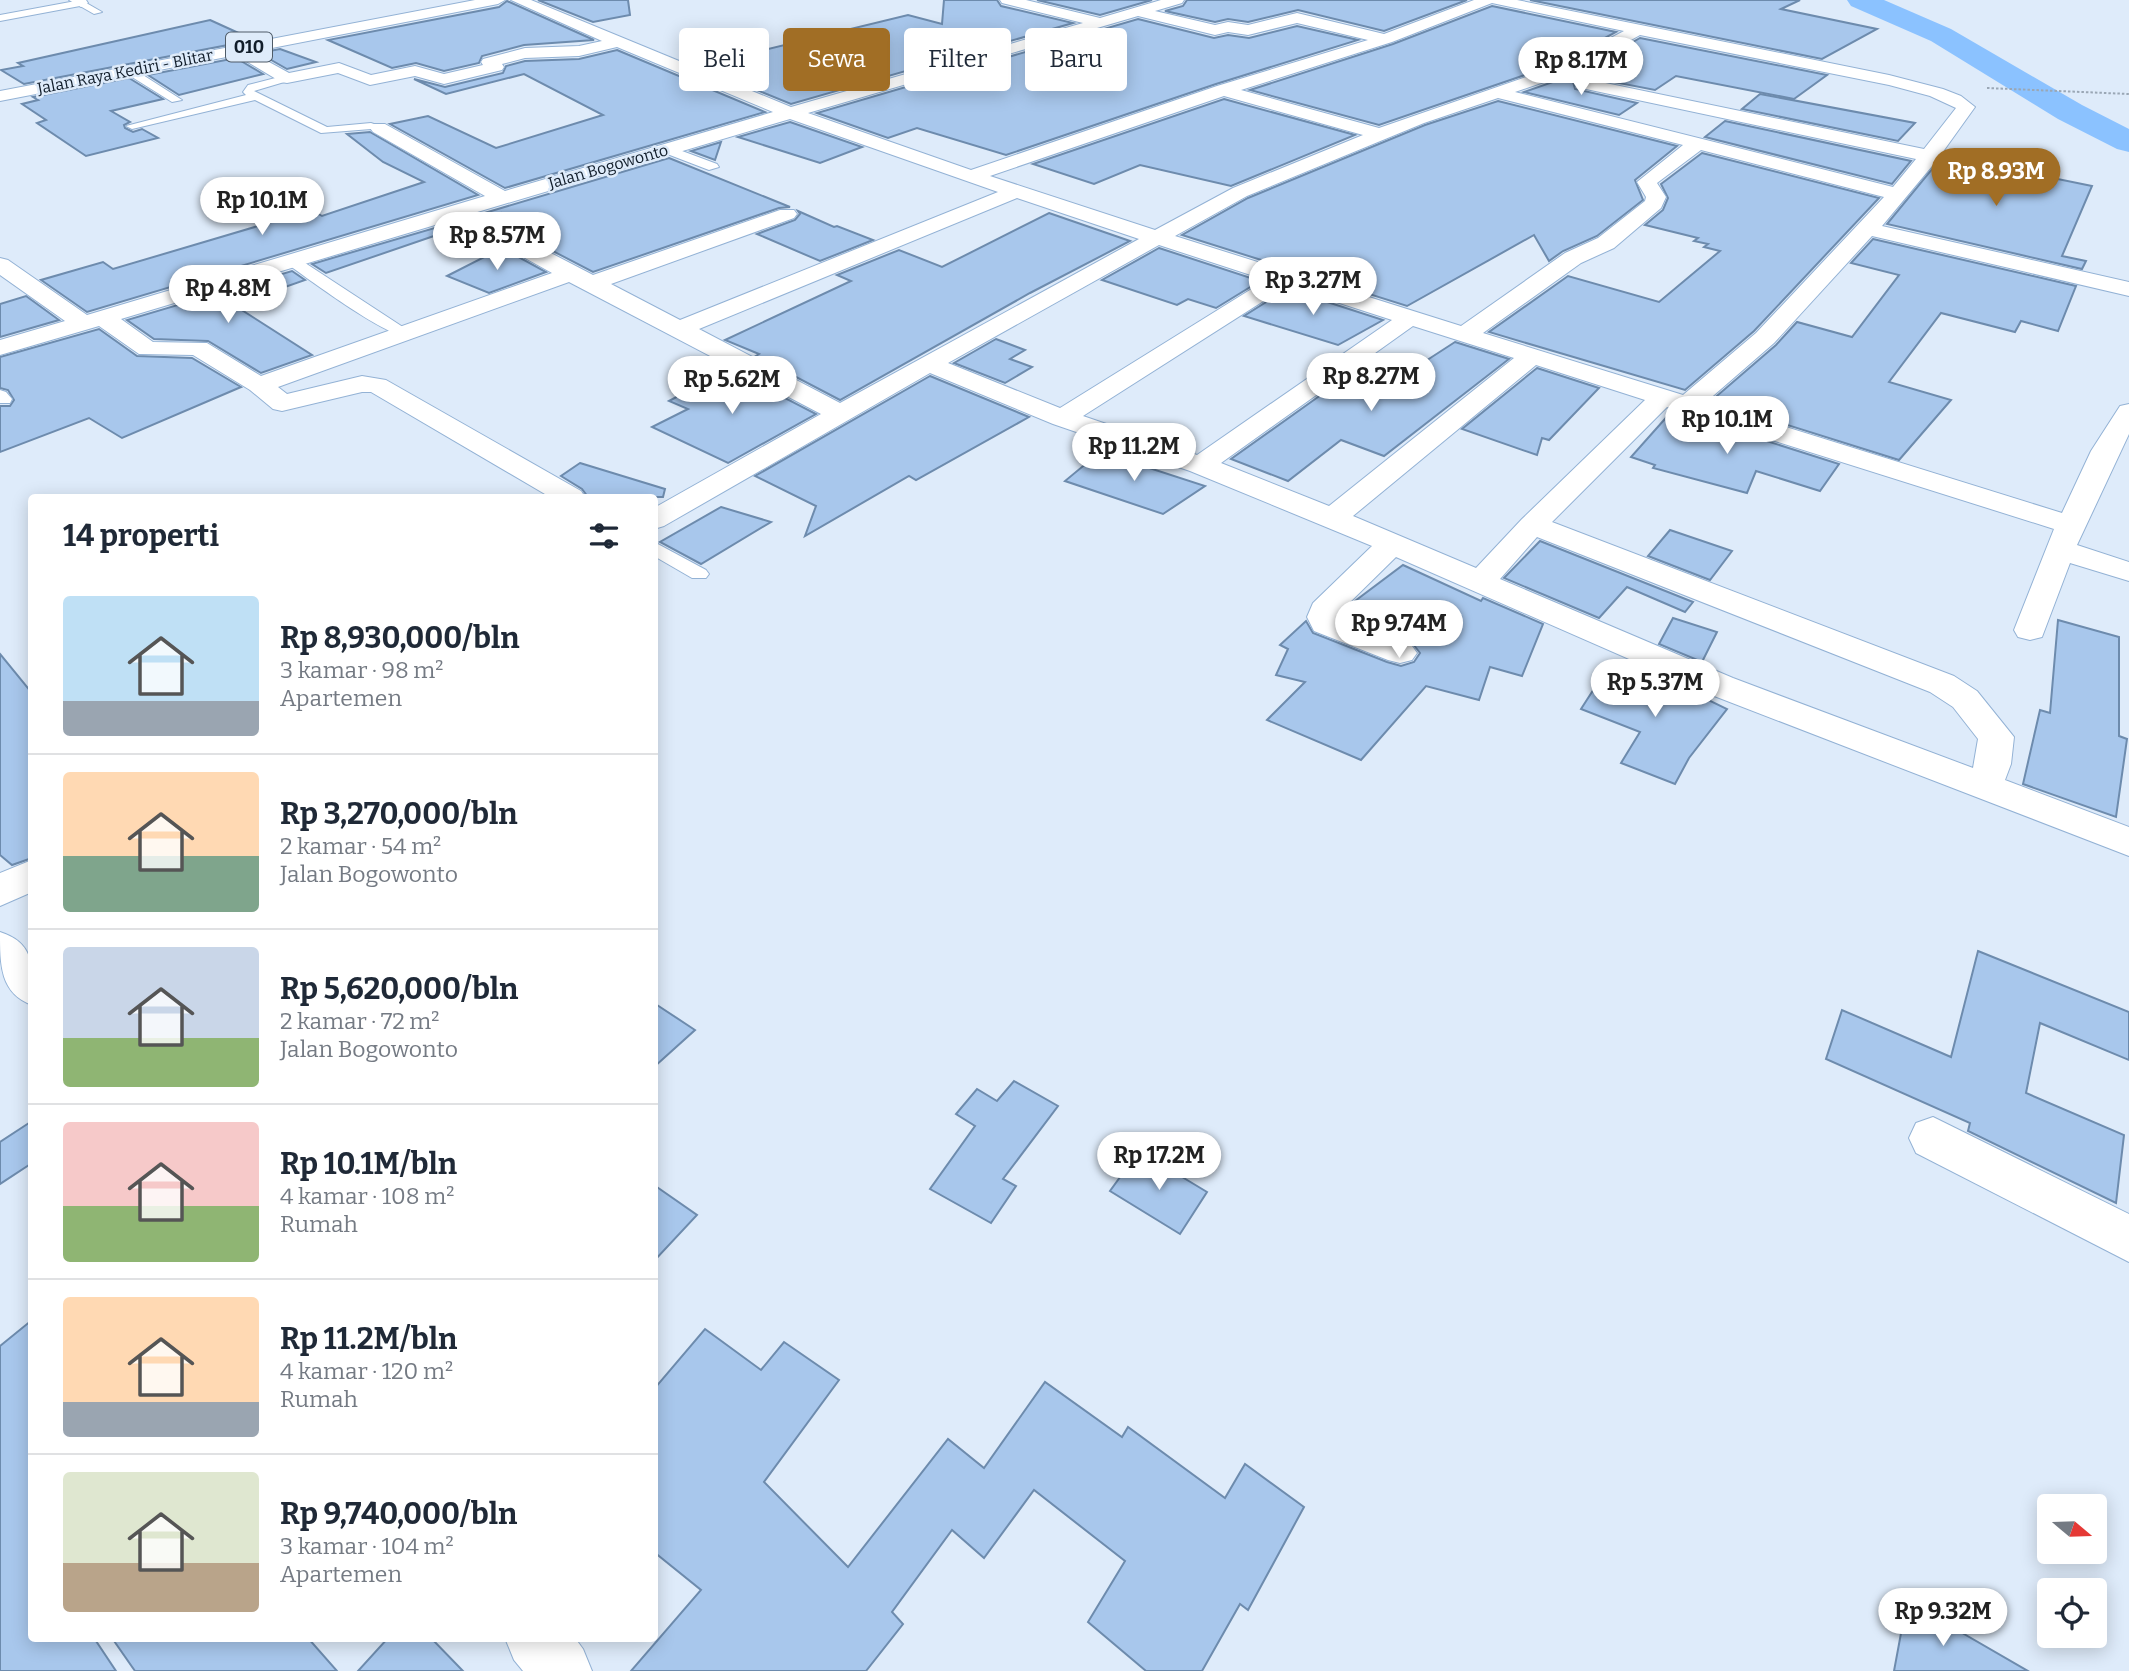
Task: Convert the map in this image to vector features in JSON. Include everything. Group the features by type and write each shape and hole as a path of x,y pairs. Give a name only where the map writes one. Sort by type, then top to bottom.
{"street":[{"name":"Jalan Raya Kediri - Blitar","path":"0,96 498,0"},
{"path":"519,0 696,77 789,112 1153,238 1675,401 2066,537 2129,572"},
{"path":"1007,0 1102,22"},
{"name":"Jalan Bogowonto","path":"0,348 789,112 1177,0"},
{"path":"974,175 1223,90 1386,39 1487,0"},
{"path":"1479,583 1532,525 1675,401 1763,340 1868,229 1930,156 1966,107 1959,100 1856,74 1496,0"},
{"path":"1138,12 1216,30 1228,27 1248,30 1297,18 1386,39"},
{"path":"658,518 1153,238 1240,192 1418,119 1566,69 1638,30"},
{"path":"234,49 286,78 339,68 370,80 415,71 444,79 496,67 489,62 525,53 579,51 619,42"},
{"path":"1566,69 1582,73 1582,82 1586,84 1930,156"},
{"path":"1223,90 1380,134"},
{"path":"1499,93 1897,194"},
{"path":"379,128 501,198"},
{"path":"1466,334 1573,258 1606,243 1654,204 1656,197 1647,182 1697,144"},
{"path":"679,328 1018,191"},
{"path":"456,211 841,414"},
{"path":"259,385 404,333 787,214"},
{"path":"1868,229 2129,289"},
{"path":"0,265 92,320 148,349 198,348 259,385 282,403 362,384 377,385 566,494"},
{"path":"1062,418 1285,278"},
{"path":"1200,465 1411,317"},
{"path":"1333,518 1533,355"},
{"path":"929,364 1062,418 1200,465 1333,518 1721,686 2129,842"},
{"path":"2030,631 2066,537 2117,454 2129,412"},
{"path":"1532,525 1942,684 1965,699 1996,737 1993,764 1984,787"},
{"path":"1391,545 1325,610 1323,617 1325,624 1400,653"},
{"path":"0,891 28,876"},
{"path":"0,948 28,983"},
{"path":"1933,1138 2129,1239"},
{"path":"539,1642 561,1671"}],"lane":[{"path":"0,18 79,1 97,12"},
{"path":"128,70 176,100"},
{"path":"286,78 248,90 253,97 325,131 371,126 379,128"},
{"path":"132,125 253,97"},
{"path":"666,149 713,167"},
{"path":"291,260 348,300 404,333"},
{"path":"658,550 699,574"}],"path":[{"path":"2014,90 2129,94"}],"building":[{"path":"538,0 628,0 630,15 593,22"},
{"path":"944,0 997,0 1001,6 1073,23 1056,28 1025,28 1025,37 1011,41 1011,28 904,28 904,72 890,76 890,28 854,28 908,15 942,24"},
{"path":"1037,0 1152,0 1100,15"},
{"path":"1187,0 1467,0 1384,31 1298,10 1248,22 1228,19 1215,22 1165,11 1183,6"},
{"path":"1530,0 1800,0 1781,9 1877,29 1822,59"},
{"path":"507,1 594,40 524,45 482,56 479,63 444,71 416,63 392,68 328,40 499,7"},
{"path":"1492,6 1616,32 1557,64 1379,125 1250,90 1393,44"},
{"path":"1138,19 1214,38 1228,35 1249,38 1297,26 1358,40 1216,84 1006,155 917,128 888,138 817,113 904,88 904,91 1011,91 1011,56 1025,52 1025,91 1127,91 1127,28 1107,28"},
{"path":"210,20 254,40 24,84 1,70 23,66 18,63"},
{"path":"1640,38 1827,75 1794,99 1676,76 1655,90 1593,78 1589,67"},
{"path":"783,45 783,91 836,91 791,104 759,91 769,91 769,49"},
{"path":"280,49 316,62 287,69 259,53"},
{"path":"617,50 679,76 679,91 715,91 765,112 505,188 390,124 428,116 496,148 603,115 524,74 446,94 414,79 445,87 503,73 506,66 525,61 579,59"},
{"path":"236,58 263,74 179,95 148,75"},
{"path":"1567,77 1572,78 1575,89 1637,103 1619,115 1524,92"},
{"path":"129,78 163,99 111,111 130,122 124,125 125,128 133,132 142,129 158,138 86,156 37,123 46,120 22,104 38,100 33,97"},
{"path":"1760,94 1915,123 1898,141 1742,109"},
{"path":"1224,99 1355,135 1231,186 1140,165 1094,184 1033,164"},
{"path":"1498,101 1677,146 1635,180 1643,200 1597,236 1563,251 1549,261 1534,235 1407,306 1182,235 1248,198 1425,125"},
{"path":"1725,121 1911,161 1892,184 1705,137"},
{"path":"790,122 862,147 820,163 738,137"},
{"path":"370,132 478,195 87,312 41,280 103,262 113,269 312,210 322,216 424,182 383,162 347,134"},
{"path":"721,142 715,160 691,151"},
{"path":"1946,152 2017,166 2014,170 2092,186 2062,256 2086,261 2082,269 1887,224"},
{"path":"1702,153 1879,198 1754,331 1685,390 1489,332 1568,276 1659,302 1720,251 1704,247 1708,244 1694,241 1698,238 1645,225 1663,210 1668,198 1661,184"},
{"path":"669,158 790,207 779,208 593,272 507,227 501,213 488,218 481,214"},
{"path":"798,211 873,240 820,261 757,234 795,220 800,214"},
{"path":"1049,213 1130,241 1030,293 840,400 756,356 759,354 725,340 851,281 837,275 899,250 942,267"},
{"path":"455,222 463,226 326,273 312,264"},
{"path":"1873,239 2076,286 2058,331 2021,321 2015,332 1941,313 1889,382 1951,400 1899,460 1711,401 1776,345 1797,322 1852,337 1899,275 1851,263"},
{"path":"502,248 546,272 489,293 447,276"},
{"path":"1159,248 1260,281 1216,308 1188,299 1177,305 1102,280"},
{"path":"292,271 305,280 234,305 312,355 261,373 208,341 154,339 127,320"},
{"path":"1287,289 1383,320 1338,345 1244,316"},
{"path":"26,296 59,320 0,337 0,304"},
{"path":"99,329 137,356 192,358 241,387 122,438 89,418 0,452 0,406 10,406 14,400 8,390 0,388 0,357"},
{"path":"996,339 1025,350 1010,359 1032,367 1005,383 954,363"},
{"path":"1455,342 1509,359 1384,456 1341,440 1288,481 1231,459 1332,387 1367,399"},
{"path":"1537,368 1599,388 1549,440 1542,438 1537,455 1462,429"},
{"path":"729,369 816,414 728,463 652,427 688,409 669,401"},
{"path":"930,376 1029,417 916,480 909,476 805,536 816,506 755,476"},
{"path":"1672,411 1839,464 1820,491 1756,471 1747,493 1653,468 1655,465 1631,457"},
{"path":"1100,452 1205,486 1163,514 1065,481"},
{"path":"580,463 665,489 663,497 658,497 658,494 586,494 561,476"},
{"path":"721,507 771,522 701,564 660,542"},
{"path":"1670,530 1732,551 1710,580 1648,556"},
{"path":"1540,541 1693,602 1685,612 1627,587 1599,618 1504,578"},
{"path":"1403,565 1481,601 1483,598 1543,624 1522,676 1490,667 1479,700 1426,686 1361,760 1267,720 1305,682 1276,675 1288,649 1280,645 1306,621 1313,633 1387,662 1401,666 1414,662 1420,653 1413,644 1342,615 1355,601"},
{"path":"1673,618 1717,632 1702,662 1659,644"},
{"path":"2058,620 2119,637 2119,736 2127,739 2116,817 2023,784 2040,710 2050,713"},
{"path":"0,654 28,688 28,859 12,865 0,855"},
{"path":"1610,664 1641,675 1645,669 1727,709 1689,758 1675,784 1621,763 1640,732 1581,709"},
{"path":"1978,951 2129,1012 2129,1060 2040,1023 2026,1093 2124,1135 2116,1203 1968,1131 1970,1123 1826,1059 1842,1010 1951,1057"},
{"path":"658,1006 695,1030 658,1063"},
{"path":"1014,1081 1058,1106 1003,1179 1016,1186 991,1223 930,1189 975,1126 956,1114 977,1089 997,1101"},
{"path":"28,1124 28,1166 0,1184 0,1142"},
{"path":"1139,1151 1207,1192 1180,1234 1110,1191"},
{"path":"658,1188 697,1215 658,1257"},
{"path":"28,1323 28,1642 97,1642 116,1671 0,1671 0,1346"},
{"path":"705,1329 761,1370 784,1342 839,1380 764,1482 848,1567 948,1439 984,1468 1045,1382 1122,1437 1128,1427 1225,1498 1245,1464 1304,1507 1248,1610 1240,1604 1202,1671 1146,1671 1088,1622 1125,1561 1034,1490 984,1558 952,1530 892,1612 903,1624 866,1671 631,1671 701,1590 658,1555 658,1384"},
{"path":"1907,1601 2028,1671 1894,1671"},
{"path":"115,1642 312,1642 337,1671 135,1671"},
{"path":"384,1642 435,1642 463,1671 358,1671"}],"waterway":[{"path":"1861,0 1941,35 2070,112 2129,142"}]}
